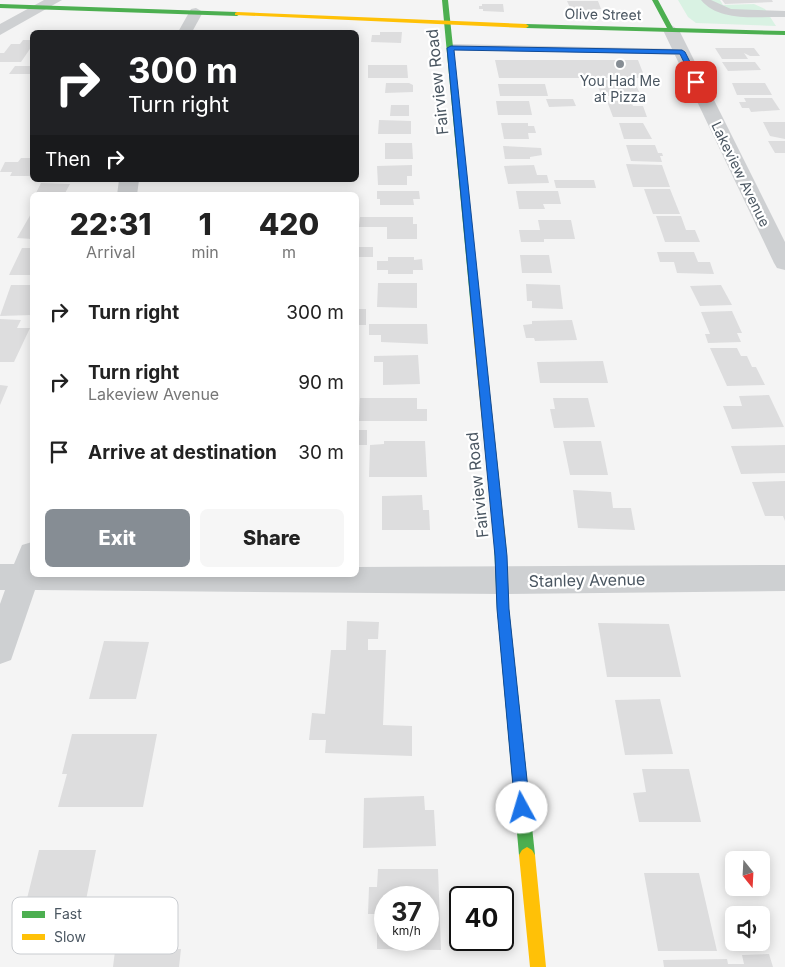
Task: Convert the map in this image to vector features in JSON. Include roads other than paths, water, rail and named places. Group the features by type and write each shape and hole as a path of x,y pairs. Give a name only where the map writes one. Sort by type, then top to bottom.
{"street":[{"path":"0,30 38,7 54,0"},
{"name":"Fairview Road","path":"445,0 538,967"},
{"path":"655,0 671,30"},
{"name":"Olive Street","path":"0,6 448,21 560,28 785,34"},
{"path":"186,30 196,12"},
{"name":"Lakeview Avenue","path":"671,30 785,263"},
{"path":"0,650 19,569"},
{"name":"Stanley Avenue","path":"341,577 502,581 785,578"}],"lane":[{"path":"706,0 718,10 785,14"},
{"path":"560,28 566,50"},
{"path":"451,48 682,52"}],"place":[{"name":"You Had Me at Pizza","path":"620,64"}]}
